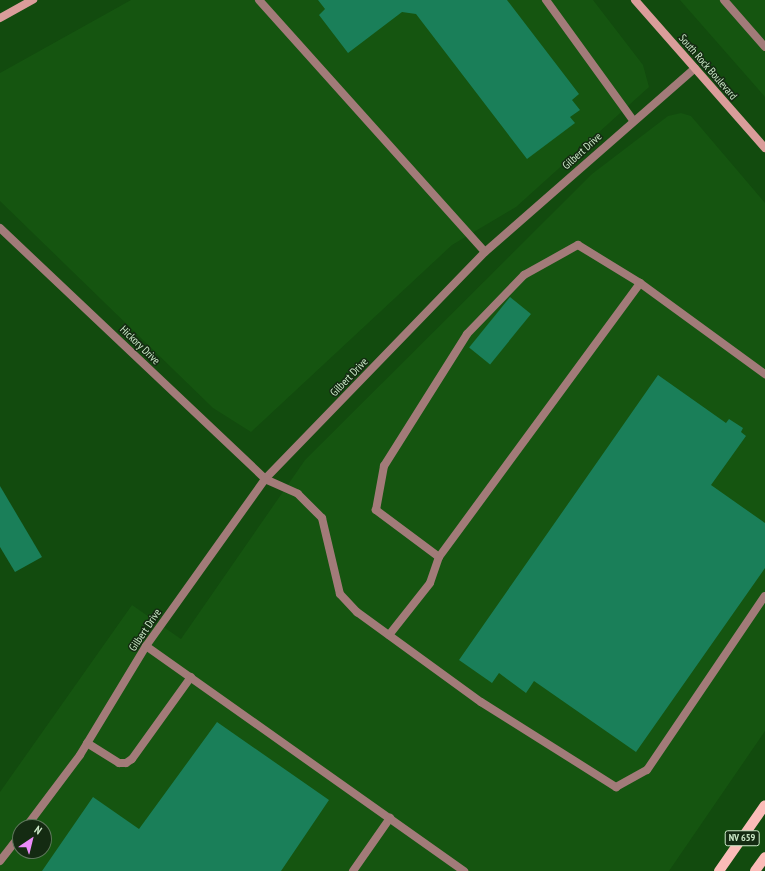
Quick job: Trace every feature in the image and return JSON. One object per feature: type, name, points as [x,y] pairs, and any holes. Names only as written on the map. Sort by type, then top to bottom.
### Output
[{"type":"main road","points":[[0,18],[33,0]]},
{"type":"main road","name":"South Rock Boulevard","points":[[635,0],[765,148]]},
{"type":"main road","name":"NV 659","points":[[719,871],[765,805]]},
{"type":"main road","name":"NV 659","points":[[755,871],[765,857]]},
{"type":"street","points":[[259,0],[485,252]]},
{"type":"street","points":[[546,0],[633,120]]},
{"type":"street","points":[[724,0],[765,47]]},
{"type":"street","name":"Gilbert Drive","points":[[32,819],[80,755],[146,646],[265,479],[485,252],[633,120],[695,68]]},
{"type":"street","name":"Hickory Drive","points":[[0,228],[265,479],[298,494],[322,518],[340,594],[357,612],[481,702],[616,787],[647,770],[765,596]]},
{"type":"street","points":[[439,557],[376,510],[384,466],[468,334],[524,275],[578,245],[640,283],[765,374]]},
{"type":"street","points":[[388,635],[430,584],[439,557],[640,283]]},
{"type":"street","points":[[146,646],[464,871]]},
{"type":"street","points":[[87,743],[118,763],[126,763],[132,760],[191,677]]},
{"type":"street","points":[[353,871],[390,818]]},
{"type":"street","points":[[0,861],[12,845]]},
{"type":"shaded area","points":[[131,0],[593,0],[643,65],[649,87],[516,207],[452,245],[251,432],[213,408],[0,201],[0,73]]},
{"type":"shaded area","points":[[680,0],[765,0],[765,97]]},
{"type":"shaded area","points":[[681,113],[691,116],[765,203],[765,731],[669,871],[0,871],[0,792],[132,605],[181,639],[305,460],[592,174],[668,116]]},
{"type":"building","points":[[318,0],[507,0],[579,94],[572,100],[580,110],[570,117],[575,123],[527,159],[416,14],[402,12],[348,53],[319,15],[325,9]]},
{"type":"building","points":[[510,297],[531,314],[490,365],[469,348]]},
{"type":"building","points":[[658,375],[726,423],[729,419],[743,428],[741,432],[746,436],[711,485],[765,523],[765,568],[636,752],[534,681],[526,693],[499,673],[492,683],[459,660]]},
{"type":"building","points":[[0,486],[42,557],[15,572],[0,547]]},
{"type":"building","points":[[217,722],[329,800],[281,871],[42,871],[50,859],[52,859],[52,856],[93,797],[139,829]]}]
